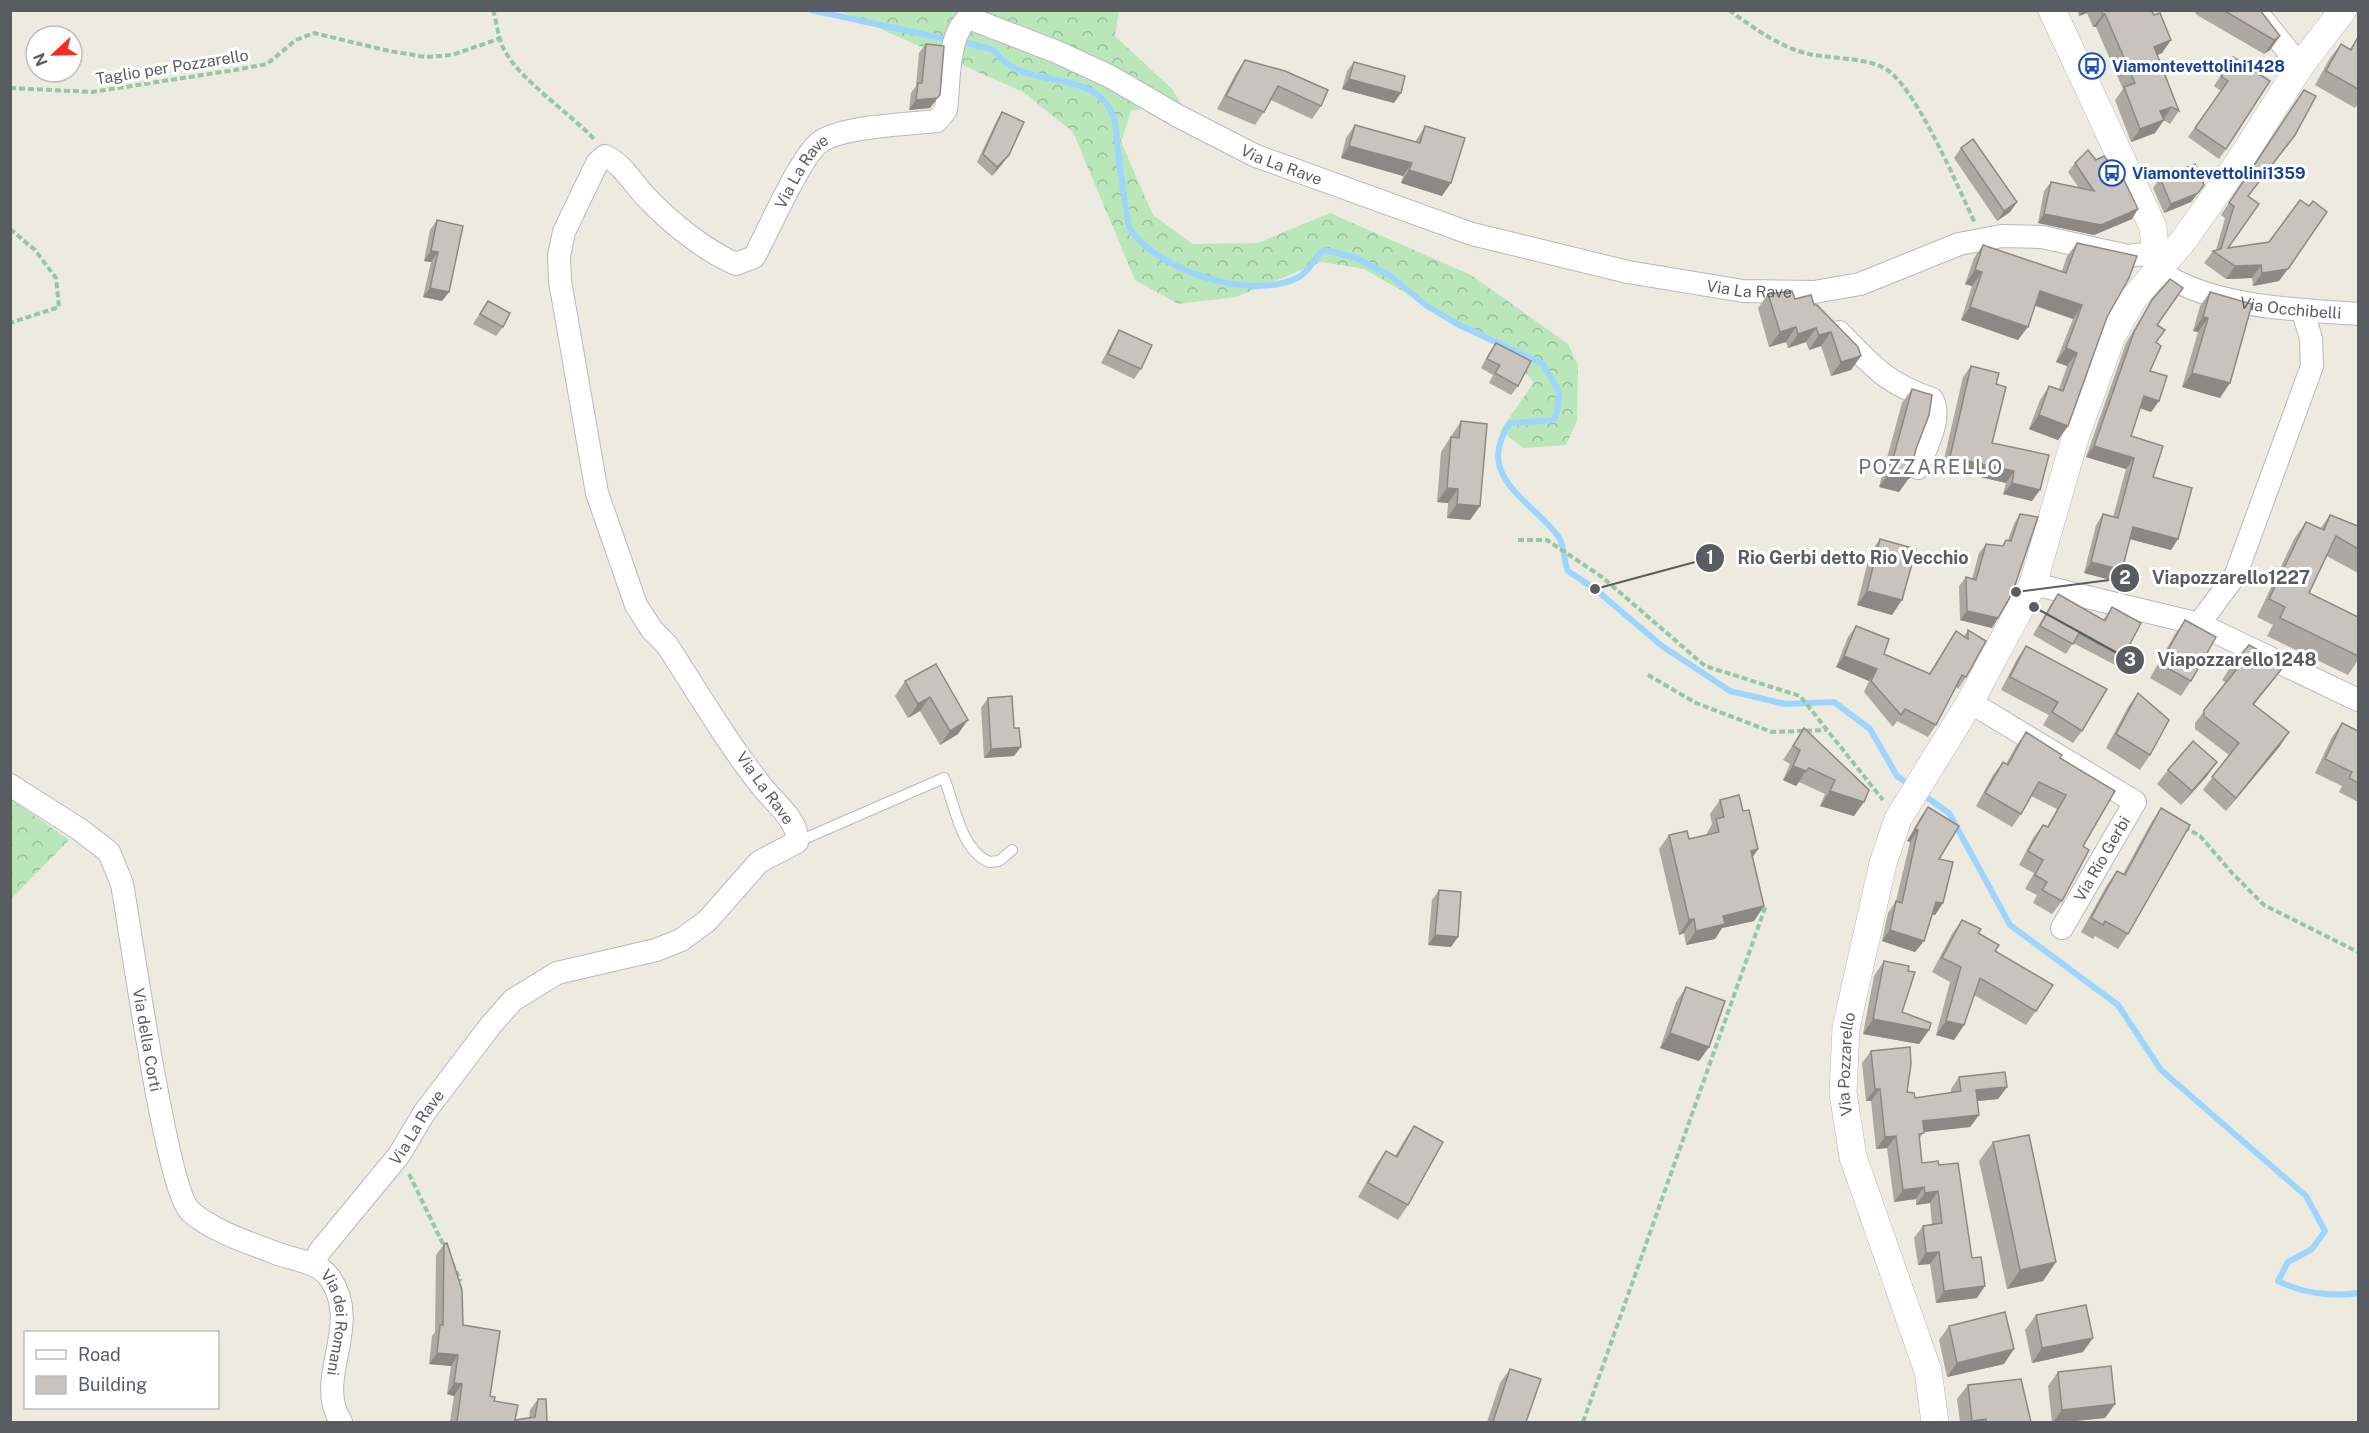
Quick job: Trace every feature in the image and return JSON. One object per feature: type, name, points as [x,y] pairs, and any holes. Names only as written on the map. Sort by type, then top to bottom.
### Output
[{"type":"street","points":[[2052,10],[2153,227],[2155,261]]},
{"type":"street","points":[[2255,10],[2300,66]]},
{"type":"street","name":"Via Pozzarello","points":[[1935,1422],[1928,1371],[1853,1156],[1843,1093],[1846,1028],[1884,863],[1902,814],[1970,702],[2033,584],[2076,435],[2112,336],[2155,261],[2183,241],[2227,180],[2300,66],[2343,10]]},
{"type":"street","name":"Via La Rave","points":[[313,1264],[320,1251],[399,1155],[424,1113],[490,1025],[513,1000],[557,973],[656,950],[681,940],[707,921],[759,862],[797,842],[796,829],[761,786],[667,645],[652,630],[636,605],[597,493],[583,401],[564,309],[559,256],[564,232],[593,170],[604,156],[616,163],[648,199],[700,242],[736,264],[746,262],[754,257],[801,166],[821,141],[887,125],[937,121],[943,117],[946,110],[950,61],[962,26],[975,19],[1067,57],[1256,156],[1472,234],[1628,272],[1743,291],[1818,307],[1860,284],[1959,244],[1983,238],[2042,237],[2155,261]]},
{"type":"street","name":"Via Occhibelli","points":[[2155,261],[2172,281],[2202,294],[2303,311],[2358,314]]},
{"type":"street","points":[[1818,307],[1883,376],[1905,390],[1932,399],[1936,406],[1935,417],[1918,468]]},
{"type":"street","points":[[2199,624],[2236,574],[2312,366],[2311,339],[2303,311]]},
{"type":"street","points":[[2033,584],[2199,624],[2358,700]]},
{"type":"street","name":"Via Rio Gerbi","points":[[1970,702],[2135,802],[2062,928]]},
{"type":"street","name":"Via della Corti","points":[[10,784],[79,829],[109,852],[118,873],[122,884],[169,1151],[186,1206],[205,1222],[272,1252],[313,1264]]},
{"type":"street","name":"Via dei Romani","points":[[313,1264],[330,1278],[342,1308],[342,1331],[331,1392],[332,1404],[341,1422]]},
{"type":"lane","points":[[797,842],[944,778],[957,816],[974,850],[989,862],[999,861],[1012,850]]},
{"type":"path","points":[[493,10],[504,51],[525,76],[568,112],[595,139],[604,156]]},
{"type":"path","points":[[1729,10],[1765,36],[1808,54],[1857,60],[1884,67],[1907,89],[1983,238]]},
{"type":"path","name":"Taglio per Pozzarello","points":[[10,87],[92,92],[235,70],[267,64],[296,40],[314,33],[388,51],[426,57],[452,55],[501,38]]},
{"type":"path","points":[[10,229],[35,250],[56,278],[59,307],[10,323]]},
{"type":"path","points":[[1518,540],[1547,540],[1602,577],[1705,666],[1800,696],[1902,814]]},
{"type":"path","points":[[1648,675],[1696,703],[1773,732],[1828,730]]},
{"type":"path","points":[[2181,826],[2200,836],[2264,905],[2358,952]]},
{"type":"path","points":[[1583,1422],[1766,905]]},
{"type":"path","points":[[399,1155],[446,1249]]},
{"type":"path","points":[[451,1260],[461,1281]]},
{"type":"green space","points":[[840,11],[1119,11],[1115,36],[1173,90],[1181,104],[1131,111],[1121,142],[1153,215],[1193,244],[1258,243],[1330,213],[1471,275],[1568,344],[1578,365],[1577,421],[1566,445],[1523,448],[1501,430],[1534,382],[1503,349],[1364,269],[1321,262],[1236,297],[1178,304],[1135,280],[1073,132],[1023,92]]},
{"type":"green space","points":[[11,799],[69,840],[11,899]]},
{"type":"building","points":[[2101,10],[2151,10],[2154,15],[2160,13],[2171,40],[2154,47],[2179,111],[2172,107],[2160,111],[2164,120],[2140,129],[2124,87],[2135,83],[2105,14]]},
{"type":"building","points":[[2223,10],[2260,10],[2280,36],[2274,40]]},
{"type":"building","points":[[2358,37],[2358,89],[2326,71],[2341,44],[2351,50]]},
{"type":"building","points":[[926,44],[944,46],[940,95],[937,98],[916,100],[918,83],[922,83]]},
{"type":"building","points":[[2233,57],[2270,81],[2226,149],[2195,128],[2228,81],[2221,76]]},
{"type":"building","points":[[1245,60],[1285,71],[1328,90],[1321,106],[1278,86],[1264,112],[1226,96]]},
{"type":"building","points":[[1354,62],[1405,76],[1401,93],[1349,79]]},
{"type":"building","points":[[2304,90],[2316,96],[2295,135],[2248,196],[2259,204],[2228,248],[2269,242],[2300,200],[2309,206],[2313,201],[2327,212],[2288,269],[2262,273],[2261,265],[2235,266],[2213,251],[2221,249],[2234,206],[2229,203]]},
{"type":"building","points":[[1002,112],[1024,122],[1009,155],[997,167],[983,154]]},
{"type":"building","points":[[1355,125],[1420,143],[1425,126],[1465,138],[1451,183],[1409,170],[1412,163],[1349,146]]},
{"type":"building","points":[[1973,139],[2017,202],[2004,211],[1961,148]]},
{"type":"building","points":[[2088,150],[2096,160],[2104,156],[2124,180],[2138,209],[2101,225],[2044,214],[2051,182],[2094,191],[2075,163]]},
{"type":"building","points":[[2195,164],[2204,185],[2198,193],[2171,204],[2160,178]]},
{"type":"building","points":[[437,220],[463,226],[449,292],[430,288],[438,252],[431,251]]},
{"type":"building","points":[[2077,243],[2137,256],[2129,278],[2107,317],[2068,426],[2039,415],[2049,386],[2063,391],[2077,353],[2066,348],[2082,305],[2040,291],[2028,327],[1970,307],[1982,272],[1975,270],[1983,245],[2066,273]]},
{"type":"building","points":[[2170,279],[2183,288],[2157,325],[2165,330],[2156,342],[2161,346],[2150,371],[2167,376],[2159,401],[2144,396],[2131,436],[2163,446],[2153,477],[2192,488],[2178,539],[2133,527],[2122,570],[2091,562],[2103,514],[2118,518],[2134,458],[2094,446],[2134,332],[2152,300]]},
{"type":"building","points":[[1792,291],[1795,299],[1811,295],[1814,305],[1817,305],[1858,347],[1861,356],[1841,362],[1831,332],[1819,335],[1816,328],[1798,334],[1796,327],[1780,332],[1768,294]]},
{"type":"building","points":[[2210,292],[2252,304],[2230,383],[2192,373],[2208,318],[2203,317]]},
{"type":"building","points":[[488,301],[510,313],[503,327],[480,314]]},
{"type":"building","points":[[1119,330],[1152,345],[1141,369],[1108,354]]},
{"type":"building","points":[[1496,343],[1531,361],[1518,386],[1495,373],[1500,365],[1487,359]]},
{"type":"building","points":[[1971,366],[1999,373],[1996,384],[2006,387],[1992,443],[2049,455],[2040,490],[2012,483],[2014,471],[1950,457]]},
{"type":"building","points":[[1912,389],[1932,395],[1929,415],[1916,449],[1909,478],[1889,473]]},
{"type":"building","points":[[1461,421],[1487,424],[1480,506],[1457,504],[1458,489],[1447,488],[1451,437],[1459,438]]},
{"type":"building","points":[[2020,514],[2038,517],[2012,594],[1998,618],[1967,611],[1966,577],[1976,580],[1986,544],[2003,546],[2006,540],[2011,541]]},
{"type":"building","points":[[2330,515],[2358,526],[2358,549],[2336,536],[2309,593],[2358,617],[2358,656],[2280,618],[2285,607],[2269,599],[2306,522],[2324,530]]},
{"type":"building","points":[[1880,539],[1916,549],[1902,600],[1867,591]]},
{"type":"building","points":[[2058,594],[2105,621],[2112,607],[2141,623],[2123,657],[2079,633],[2073,644],[2040,626]]},
{"type":"building","points":[[2185,620],[2216,637],[2191,681],[2160,664]]},
{"type":"building","points":[[1856,626],[1889,639],[1884,654],[1930,674],[1956,631],[1968,639],[1968,630],[1986,641],[1966,677],[1962,675],[1936,725],[1905,709],[1901,715],[1871,681],[1877,669],[1844,656]]},
{"type":"building","points":[[2249,645],[2285,665],[2253,704],[2289,732],[2236,798],[2212,777],[2239,743],[2204,716],[2204,710],[2236,670],[2231,666]]},
{"type":"building","points":[[2026,646],[2107,689],[2082,731],[2052,712],[2058,702],[2010,677]]},
{"type":"building","points":[[936,664],[968,720],[950,731],[930,697],[918,704],[905,681]]},
{"type":"building","points":[[2138,693],[2169,720],[2150,755],[2116,734]]},
{"type":"building","points":[[1012,696],[1014,728],[1019,728],[1021,747],[991,749],[988,698]]},
{"type":"building","points":[[2342,723],[2358,731],[2358,783],[2349,778],[2352,772],[2325,759]]},
{"type":"building","points":[[1804,728],[1869,790],[1864,802],[1830,791],[1835,780],[1809,768],[1806,771],[1793,766],[1800,750],[1793,746]]},
{"type":"building","points":[[2026,732],[2062,755],[2060,758],[2115,791],[2083,846],[2089,850],[2062,901],[2042,890],[2047,882],[2035,875],[2043,860],[2028,851],[2043,825],[2048,827],[2066,795],[2039,782],[2021,814],[1985,793],[2003,762],[2008,765]]},
{"type":"building","points":[[2193,741],[2217,762],[2192,791],[2168,770]]},
{"type":"building","points":[[1739,795],[1743,811],[1749,810],[1758,849],[1751,851],[1764,906],[1723,916],[1725,924],[1696,931],[1694,919],[1689,920],[1669,835],[1687,831],[1689,839],[1719,832],[1716,819],[1724,817],[1720,800]]},
{"type":"building","points":[[1928,807],[1959,826],[1939,859],[1953,862],[1943,903],[1936,902],[1924,941],[1890,930],[1896,901],[1902,903],[1918,830],[1915,829]]},
{"type":"building","points":[[2161,808],[2190,825],[2128,934],[2105,921],[2103,925],[2091,918],[2117,871],[2125,875]]},
{"type":"building","points":[[1439,890],[1461,892],[1458,937],[1435,935]]},
{"type":"building","points":[[1962,920],[1981,929],[1978,933],[1999,945],[1995,951],[2053,985],[2036,1011],[1980,978],[1964,1025],[1946,1021],[1961,967],[1942,958]]},
{"type":"building","points":[[1884,961],[1909,966],[1908,971],[1915,972],[1902,1012],[1931,1023],[1929,1030],[1873,1019]]},
{"type":"building","points":[[1686,987],[1725,1001],[1709,1047],[1670,1033]]},
{"type":"building","points":[[1910,1047],[1911,1064],[1907,1092],[1914,1093],[1915,1098],[1961,1091],[1959,1077],[2005,1072],[2007,1087],[1976,1090],[1979,1115],[1923,1121],[1924,1133],[1919,1134],[1922,1163],[1938,1161],[1939,1165],[1958,1163],[1972,1258],[1981,1257],[1985,1286],[1944,1291],[1939,1252],[1926,1253],[1923,1226],[1942,1223],[1938,1191],[1925,1193],[1924,1187],[1903,1190],[1896,1136],[1885,1137],[1880,1089],[1875,1089],[1871,1051]]},
{"type":"building","points":[[1414,1126],[1443,1142],[1408,1205],[1368,1183],[1386,1151],[1397,1157]]},
{"type":"building","points":[[2029,1135],[2056,1262],[2020,1270],[1993,1142]]},
{"type":"building","points":[[447,1243],[462,1290],[463,1325],[500,1331],[490,1396],[495,1397],[494,1401],[518,1405],[515,1420],[535,1417],[538,1399],[546,1399],[547,1422],[457,1422],[462,1384],[454,1383],[458,1355],[437,1353],[440,1325],[443,1325],[444,1244]]},
{"type":"building","points":[[2086,1305],[2093,1338],[2042,1348],[2036,1315]]},
{"type":"building","points":[[2005,1312],[2014,1349],[1957,1363],[1949,1326]]},
{"type":"building","points":[[2111,1366],[2115,1404],[2062,1410],[2058,1372]]},
{"type":"building","points":[[1510,1369],[1541,1379],[1526,1422],[1493,1422]]},
{"type":"building","points":[[2021,1379],[2031,1422],[1986,1422],[1986,1419],[1972,1421],[1968,1385]]},
{"type":"waterway","points":[[811,10],[950,40]]},
{"type":"waterway","points":[[960,41],[994,50],[1006,63],[1021,71],[1075,84],[1091,91],[1104,101],[1115,122],[1129,227],[1142,243],[1160,257],[1206,278],[1232,284],[1257,286],[1280,284],[1299,277],[1324,250],[1354,257],[1389,275],[1427,306],[1459,325],[1543,364],[1559,392],[1554,420],[1510,423],[1500,442],[1498,458],[1502,473],[1510,486],[1558,536],[1568,571],[1595,589],[1662,646],[1730,691],[1785,704],[1834,702],[1870,729],[1897,776],[1911,786]]},
{"type":"waterway","points":[[1922,794],[1949,813],[2010,925],[2118,1005],[2161,1070],[2306,1196],[2325,1231],[2312,1249],[2288,1262],[2278,1281],[2317,1293],[2358,1293]]},
{"type":"place","name":"Viamontevettolini1428","points":[[2092,66]]},
{"type":"place","name":"Viamontevettolini1359","points":[[2112,173]]},
{"type":"place","name":"Rio Gerbi detto Rio Vecchio","points":[[1595,589]]},
{"type":"place","name":"Viapozzarello1227","points":[[2016,592]]},
{"type":"place","name":"Viapozzarello1248","points":[[2034,607]]},
{"type":"district","name":"POZZARELLO","points":[[1931,467]]}]
